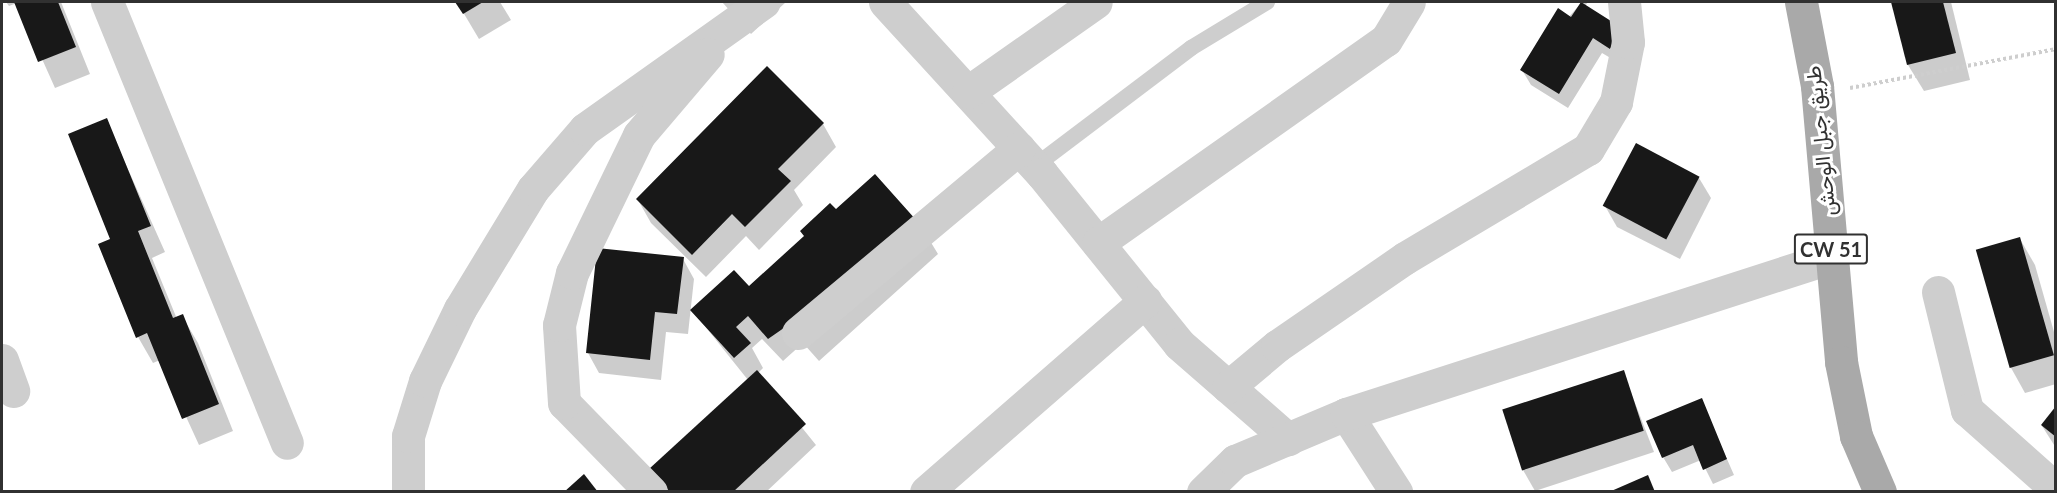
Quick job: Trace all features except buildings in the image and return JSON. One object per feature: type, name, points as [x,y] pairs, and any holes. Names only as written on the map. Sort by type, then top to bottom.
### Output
[{"type":"main road","name":"طريق جبل الوحش","points":[[1801,2],[1817,86],[1841,362],[1856,436],[1880,492]]},
{"type":"street","points":[[107,2],[287,443]]},
{"type":"street","points":[[408,492],[408,436],[425,381],[460,309],[533,189],[585,129],[764,2]]},
{"type":"street","points":[[885,2],[1027,157],[1179,344],[1288,439]]},
{"type":"street","points":[[968,92],[1095,2]]},
{"type":"street","points":[[1228,387],[1277,346],[1405,258],[1588,149],[1617,102],[1628,42],[1624,2]]},
{"type":"street","points":[[1098,243],[1386,40],[1406,3]]},
{"type":"street","points":[[651,492],[564,403],[559,325],[572,273],[639,135],[736,20]]},
{"type":"street","points":[[798,333],[1027,157]]},
{"type":"street","points":[[1203,492],[1235,461],[1346,414],[1832,257]]},
{"type":"street","points":[[1938,292],[1967,410],[2055,489]]},
{"type":"street","points":[[926,492],[1144,301]]},
{"type":"street","points":[[2,360],[13,391]]},
{"type":"street","points":[[1346,414],[1396,492]]},
{"type":"lane","points":[[1027,157],[1191,48],[1267,2]]},
{"type":"path","points":[[1847,88],[2055,49]]}]
